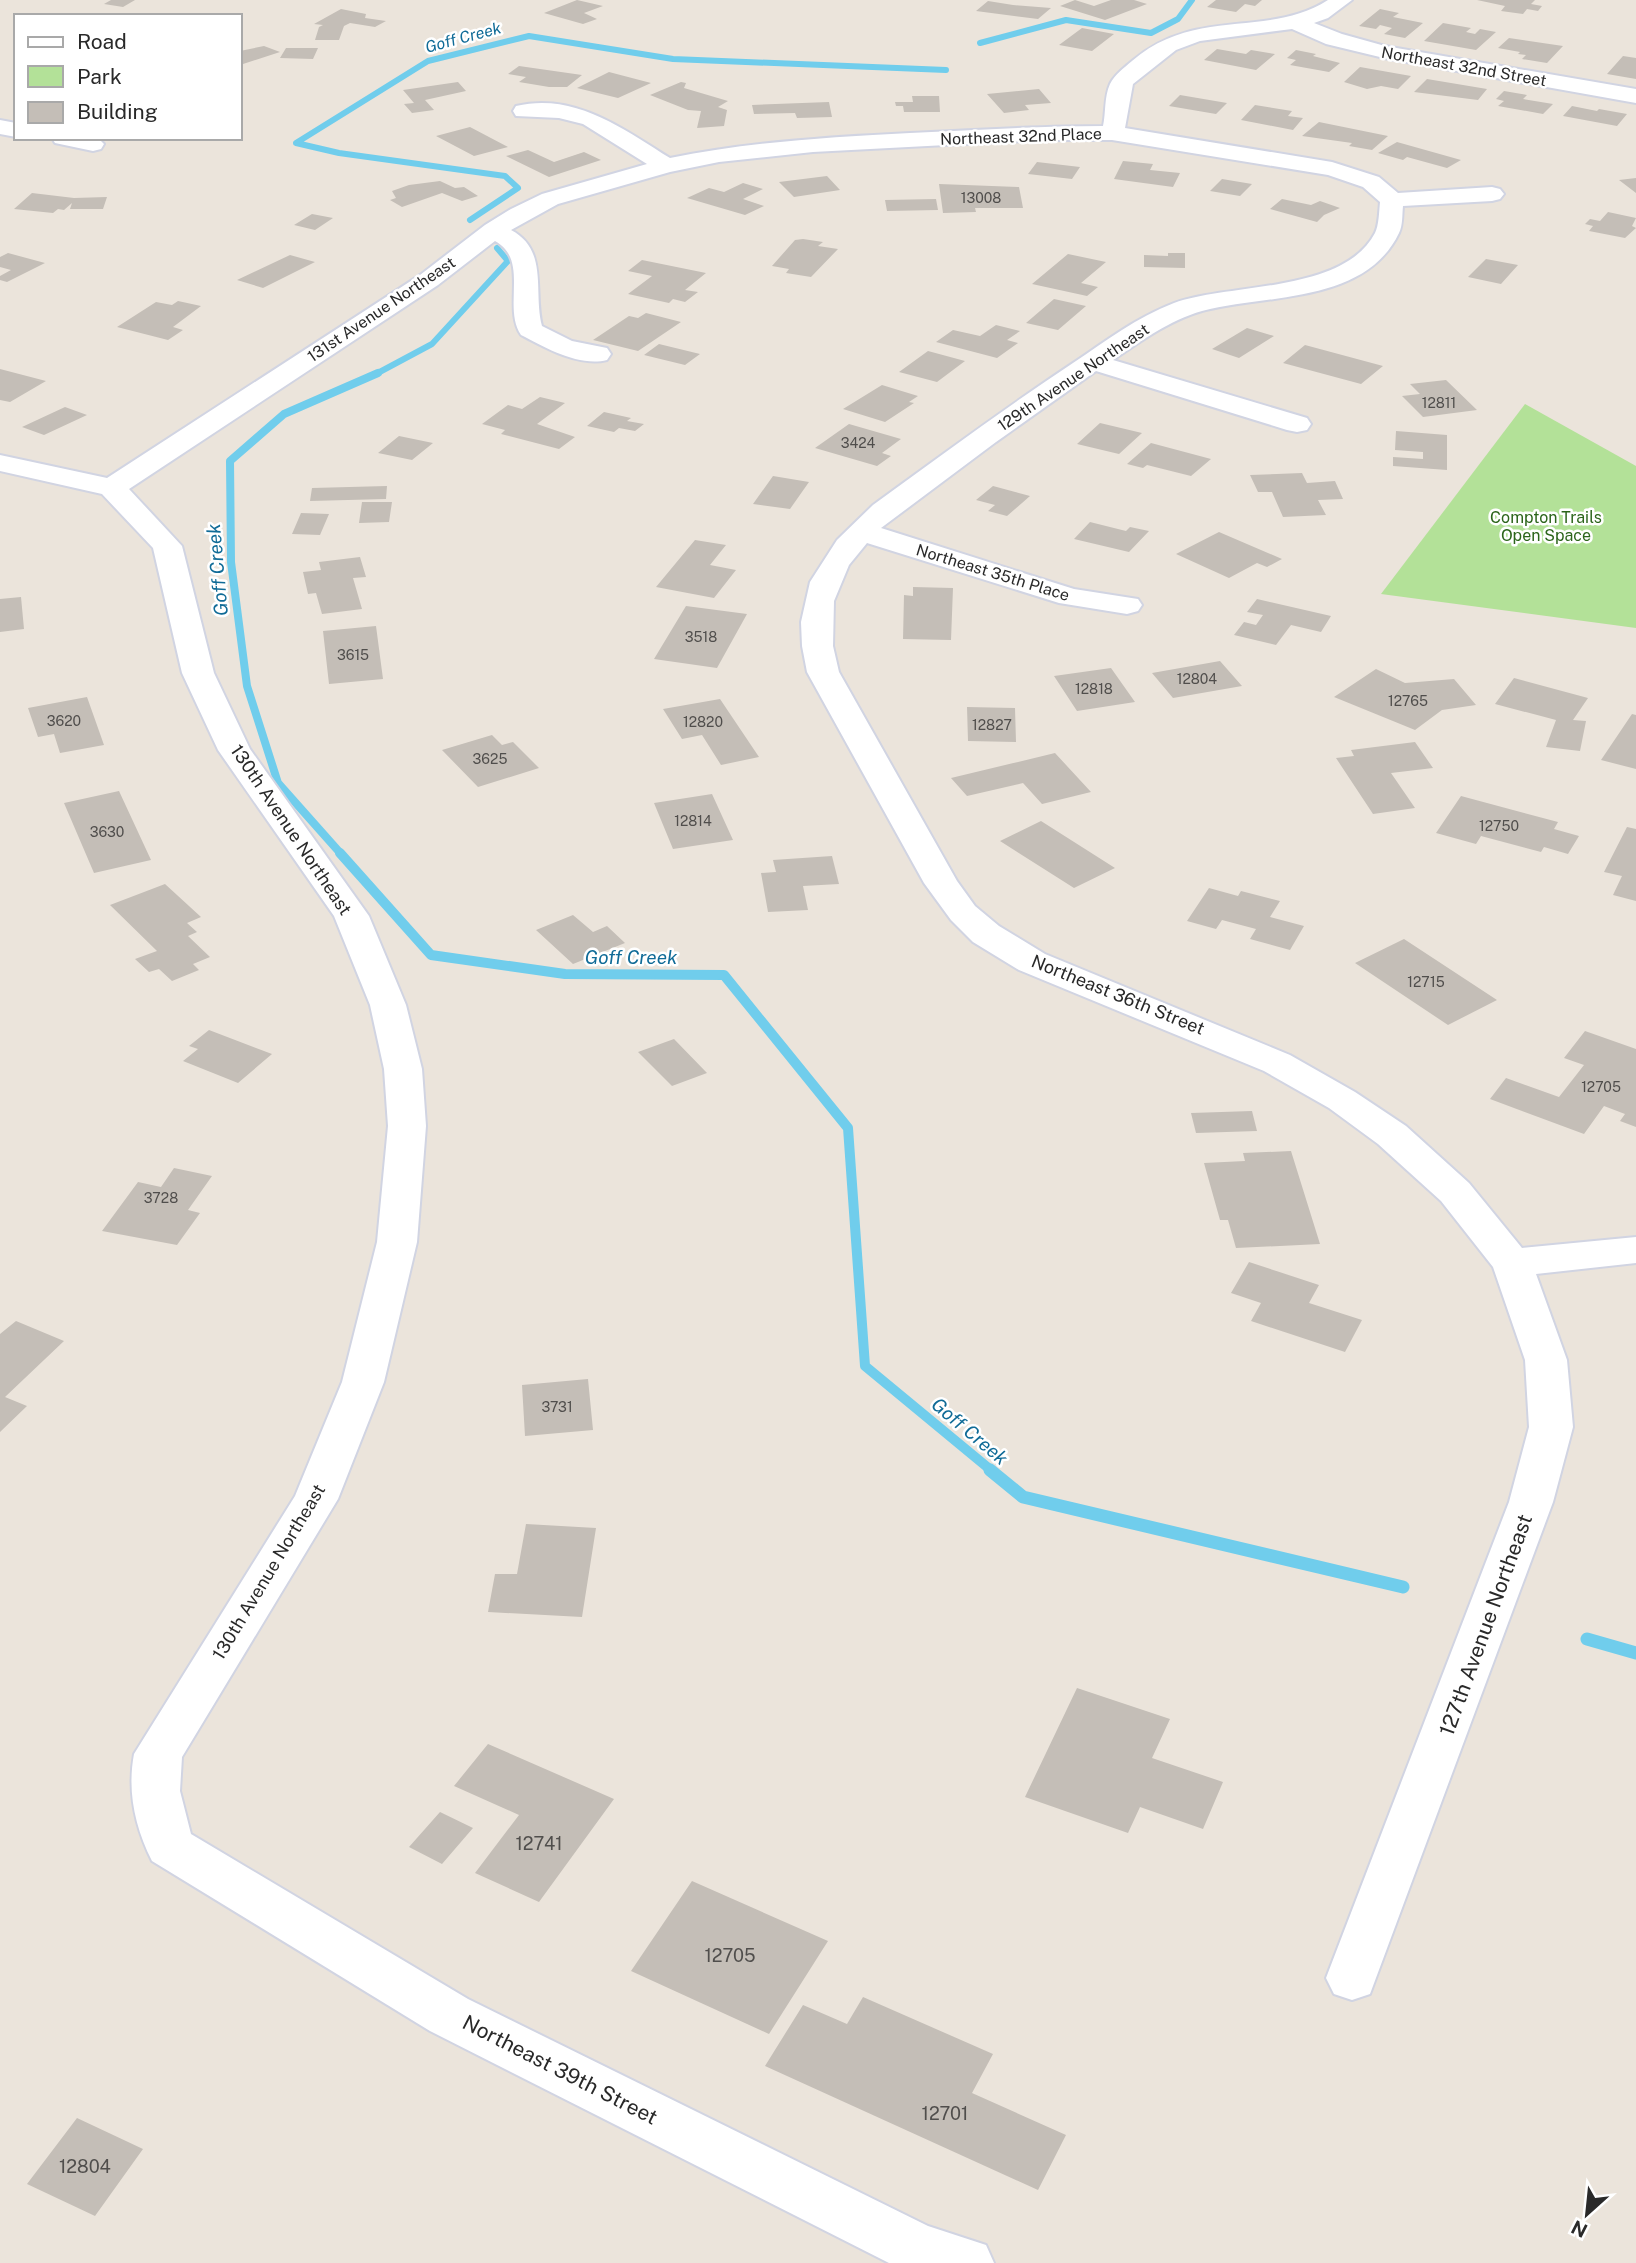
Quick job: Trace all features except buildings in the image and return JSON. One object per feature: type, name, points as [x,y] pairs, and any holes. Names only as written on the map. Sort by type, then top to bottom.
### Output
[{"type":"street","points":[[1112,133],[1121,86],[1148,59],[1169,45],[1212,30],[1295,22],[1332,9],[1342,0]]},
{"type":"street","name":"Northeast 32nd Street","points":[[1295,22],[1334,38],[1384,52],[1636,96]]},
{"type":"street","points":[[524,111],[559,111],[591,119],[666,166]]},
{"type":"street","name":"Northeast 32nd Place","points":[[666,166],[719,155],[813,145],[1044,133],[1112,133],[1332,169],[1371,182],[1392,200]]},
{"type":"street","points":[[73,140],[93,144]]},
{"type":"street","name":"131st Avenue Northeast","points":[[112,488],[429,279],[494,230],[550,198],[666,166]]},
{"type":"street","points":[[1392,200],[1492,194]]},
{"type":"street","name":"129th Avenue Northeast","points":[[860,531],[883,511],[1152,322],[1197,304],[1307,285],[1342,275],[1360,266],[1385,237],[1394,216],[1392,200]]},
{"type":"street","points":[[494,230],[510,237],[522,253],[527,275],[527,322],[530,330],[564,347],[598,354]]},
{"type":"street","points":[[1093,362],[1297,424]]},
{"type":"street","points":[[0,463],[112,488]]},
{"type":"street","name":"130th Avenue Northeast","points":[[112,488],[167,546],[198,673],[234,750],[351,916],[388,1005],[403,1069],[407,1126],[397,1241],[363,1382],[316,1499],[158,1754],[152,1779],[157,1810],[170,1847]]},
{"type":"street","name":"Northeast 35th Place","points":[[860,531],[1070,597],[1127,605]]},
{"type":"street","name":"Northeast 36th Street","points":[[860,531],[822,583],[816,613],[816,645],[823,672],[942,883],[963,913],[986,934],[1032,962],[1278,1063],[1342,1100],[1392,1135],[1455,1192],[1512,1263]]},
{"type":"street","points":[[1512,1263],[1636,1250]]},
{"type":"street","name":"127th Avenue Northeast","points":[[1352,1978],[1527,1515],[1551,1427],[1546,1360],[1512,1263]]},
{"type":"street","name":"Northeast 39th Street","points":[[170,1847],[449,2015],[917,2249],[966,2263]]},
{"type":"green space","name":"Compton Trails Open Space","points":[[1525,404],[1636,466],[1636,628],[1381,594]]},
{"type":"waterway","name":"Goff Creek","points":[[980,43],[1066,20],[1151,33],[1178,19],[1192,0]]},
{"type":"waterway","name":"Goff Creek","points":[[470,220],[518,188],[505,176],[339,153],[296,143],[428,61],[529,36],[673,59],[946,70]]},
{"type":"waterway","name":"Goff Creek","points":[[377,374],[432,344],[508,261],[497,248]]},
{"type":"waterway","name":"Goff Creek","points":[[342,855],[278,783],[247,686],[231,562],[230,461],[284,414],[377,374]]},
{"type":"waterway","name":"Goff Creek","points":[[340,853],[431,955],[565,974],[724,975],[848,1128],[865,1366],[992,1471]]},
{"type":"waterway","name":"Goff Creek","points":[[990,1470],[1023,1497],[1403,1587]]},
{"type":"waterway","name":"Goff Creek","points":[[1587,1639],[1636,1653]]}]
